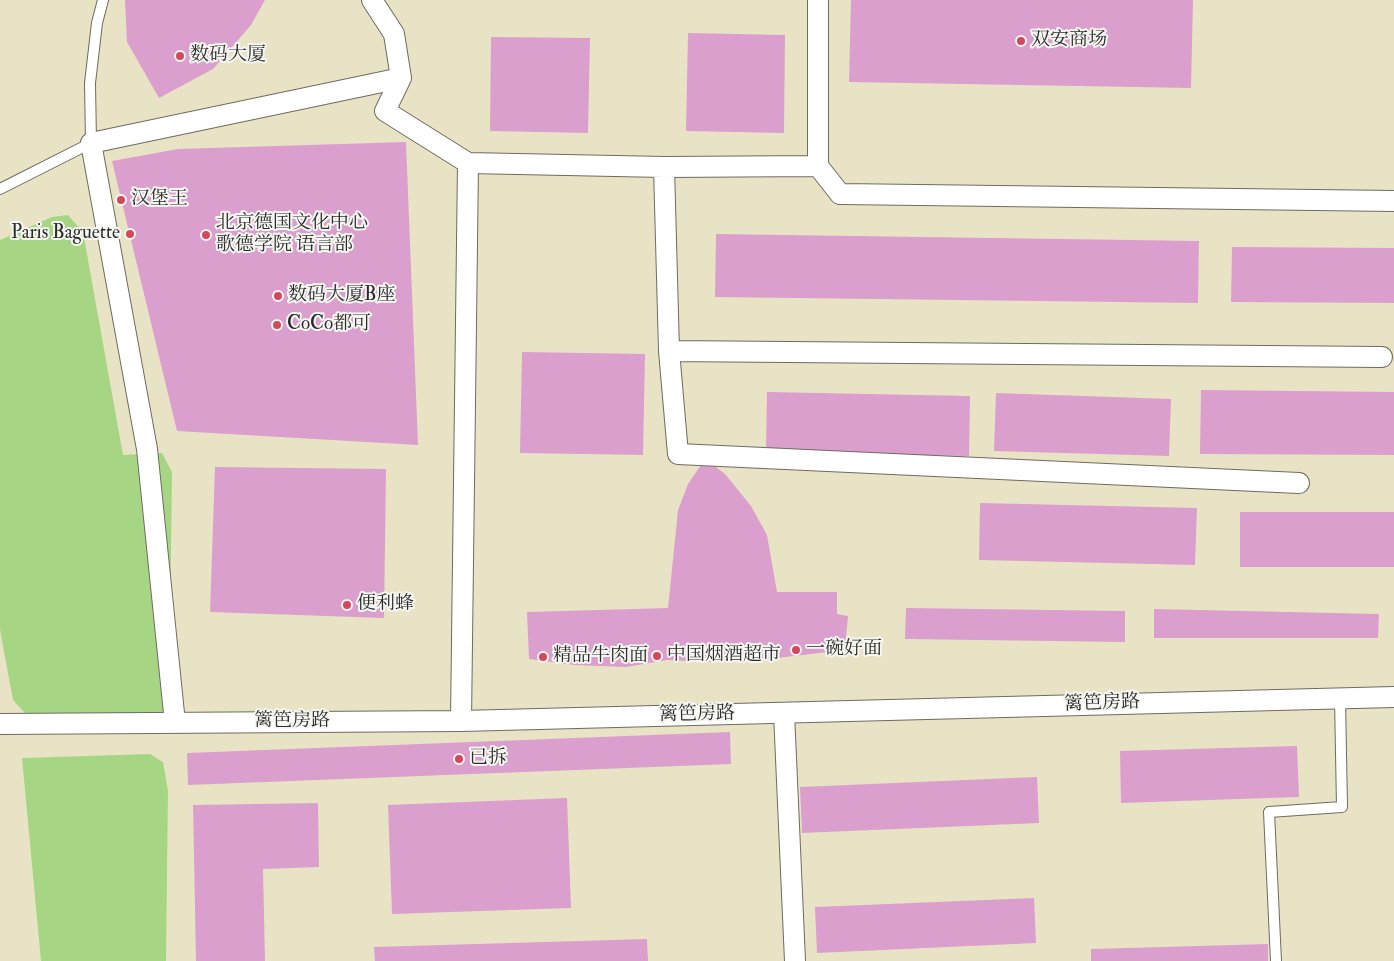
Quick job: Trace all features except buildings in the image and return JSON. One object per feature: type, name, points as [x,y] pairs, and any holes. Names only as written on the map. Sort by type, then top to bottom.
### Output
[{"type":"street","points":[[372,0],[394,34],[401,78],[385,111],[468,163],[664,167],[818,166]]},
{"type":"street","points":[[818,0],[818,166],[840,194],[1394,201]]},
{"type":"street","points":[[175,723],[147,449],[91,143],[401,78]]},
{"type":"street","points":[[461,721],[468,163]]},
{"type":"street","points":[[664,167],[669,352],[678,454],[1299,482]]},
{"type":"street","points":[[669,352],[1382,357]]},
{"type":"street","name":"篱笆房路","points":[[0,724],[461,721],[1394,697]]},
{"type":"street","points":[[784,713],[795,961]]},
{"type":"lane","points":[[0,189],[91,143],[90,83],[97,23],[103,0]]},
{"type":"lane","points":[[1276,961],[1269,812],[1342,807],[1340,698]]},
{"type":"green space","points":[[68,215],[83,232],[123,455],[162,453],[172,472],[169,707],[161,715],[25,713],[13,700],[0,630],[0,240],[52,217]]},
{"type":"green space","points":[[150,754],[163,762],[168,791],[166,961],[41,961],[22,758]]},
{"type":"place","name":"双安商场","points":[[1021,41]]},
{"type":"place","name":"数码大厦","points":[[180,56]]},
{"type":"place","name":"汉堡王","points":[[121,200]]},
{"type":"place","name":"Paris Baguette","points":[[130,234]]},
{"type":"place","name":"北京德国文化中心 歌德学院 语言部","points":[[206,235]]},
{"type":"place","name":"数码大厦B座","points":[[278,296]]},
{"type":"place","name":"CoCo都可","points":[[277,325]]},
{"type":"place","name":"便利蜂","points":[[347,605]]},
{"type":"place","name":"一碗好面","points":[[796,650]]},
{"type":"place","name":"中国烟酒超市","points":[[657,656]]},
{"type":"place","name":"精品牛肉面","points":[[543,657]]},
{"type":"place","name":"已拆","points":[[459,759]]}]
